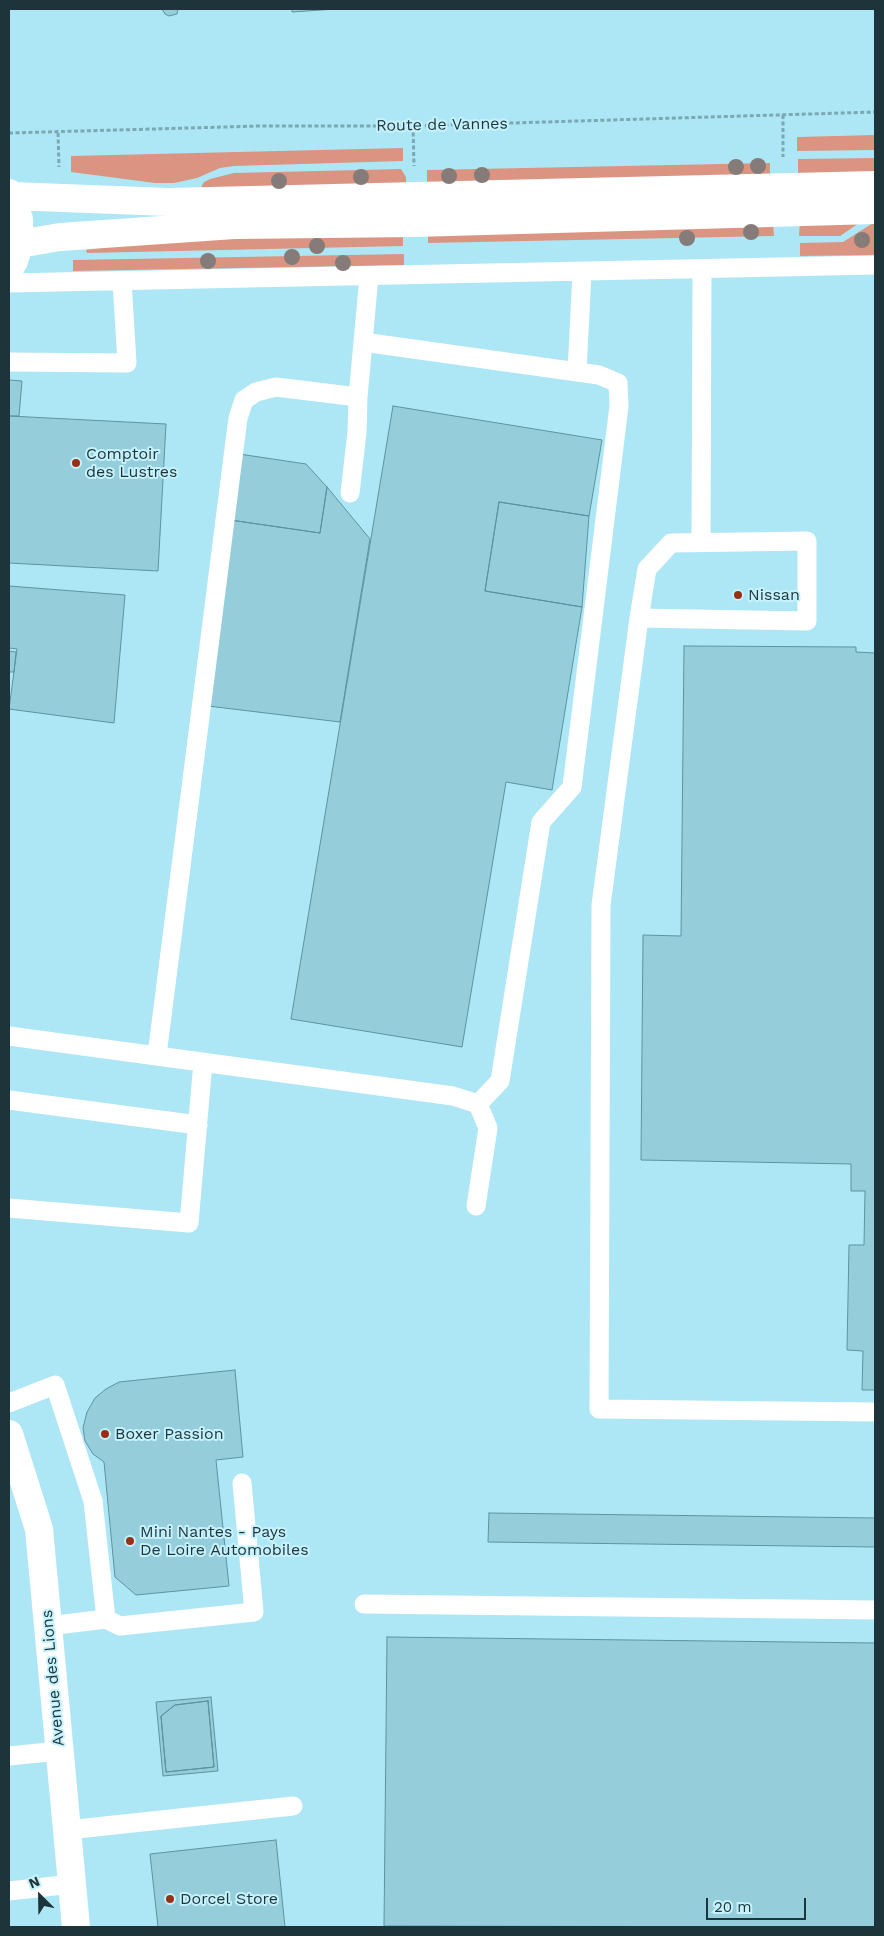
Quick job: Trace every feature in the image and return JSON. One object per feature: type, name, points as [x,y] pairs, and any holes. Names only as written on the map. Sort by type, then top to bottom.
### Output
[{"type":"main road","points":[[9,269],[14,261],[19,244],[19,219],[10,194],[168,202],[875,185]]},
{"type":"main road","points":[[19,244],[60,237],[234,225],[414,223],[875,210]]},
{"type":"main road","name":"Avenue des Lions","points":[[9,1434],[39,1529],[76,1927]]},
{"type":"lane","points":[[9,283],[875,265]]},
{"type":"lane","points":[[701,542],[702,270]]},
{"type":"lane","points":[[577,372],[582,272]]},
{"type":"lane","points":[[350,493],[357,432],[358,397],[369,276]]},
{"type":"lane","points":[[9,362],[127,363],[122,281]]},
{"type":"lane","points":[[363,342],[598,375],[618,383],[619,406],[572,787],[541,822],[500,1081],[478,1104]]},
{"type":"lane","points":[[157,1055],[238,418],[244,400],[256,392],[276,387],[358,397]]},
{"type":"lane","points":[[639,618],[807,621],[807,541],[671,543],[647,569],[639,618],[601,905],[598,1409],[875,1412]]},
{"type":"lane","points":[[9,1036],[453,1096],[478,1104],[488,1128],[476,1206]]},
{"type":"lane","points":[[9,1208],[189,1224],[204,1062]]},
{"type":"lane","points":[[9,1100],[198,1125]]},
{"type":"lane","points":[[9,1403],[55,1385],[93,1501],[106,1619]]},
{"type":"lane","points":[[48,1626],[106,1619],[120,1626],[254,1612],[242,1483]]},
{"type":"lane","points":[[364,1604],[875,1610]]},
{"type":"lane","points":[[9,1756],[59,1750]]},
{"type":"lane","points":[[67,1830],[292,1806]]},
{"type":"lane","points":[[9,1891],[72,1884]]},
{"type":"path","name":"Route de Vannes","points":[[9,133],[260,126],[413,126],[875,112]]},
{"type":"shaded area","points":[[875,135],[875,150],[797,151],[797,137]]},
{"type":"shaded area","points":[[403,148],[403,161],[234,166],[220,168],[197,178],[174,183],[155,183],[71,172],[71,156]]},
{"type":"shaded area","points":[[875,158],[875,175],[798,177],[798,159]]},
{"type":"shaded area","points":[[770,163],[770,177],[427,184],[427,170]]},
{"type":"shaded area","points":[[401,169],[406,177],[406,187],[200,189],[204,182],[210,179],[234,173]]},
{"type":"shaded area","points":[[868,217],[840,236],[799,236],[800,220]]},
{"type":"shaded area","points":[[773,221],[774,236],[428,243],[428,231]]},
{"type":"shaded area","points":[[875,223],[875,255],[800,256],[800,243],[843,242]]},
{"type":"shaded area","points":[[403,232],[403,246],[87,253],[86,250],[155,239]]},
{"type":"shaded area","points":[[404,254],[404,265],[73,271],[73,260]]},
{"type":"building","points":[[162,9],[178,9],[177,14],[169,16]]},
{"type":"building","points":[[292,9],[336,9],[292,12]]},
{"type":"building","points":[[9,380],[22,381],[19,416],[9,416]]},
{"type":"building","points":[[393,406],[602,440],[589,516],[499,502],[485,591],[582,607],[552,790],[506,782],[462,1047],[291,1019]]},
{"type":"building","points":[[9,416],[166,424],[158,571],[9,563]]},
{"type":"building","points":[[239,454],[306,464],[327,487],[320,533],[230,520]]},
{"type":"building","points":[[327,487],[370,539],[340,722],[208,706],[230,520],[320,533]]},
{"type":"building","points":[[499,502],[589,516],[582,607],[485,591]]},
{"type":"building","points":[[9,586],[125,595],[114,723],[9,709],[17,649],[9,648]]},
{"type":"building","points":[[684,646],[856,647],[856,652],[875,653],[875,1390],[862,1390],[863,1351],[847,1350],[849,1245],[864,1245],[865,1191],[851,1191],[851,1164],[641,1160],[643,935],[681,936]]},
{"type":"building","points":[[9,651],[16,652],[14,672],[9,672]]},
{"type":"building","points":[[235,1370],[243,1457],[216,1460],[229,1586],[136,1595],[115,1577],[104,1462],[93,1454],[85,1441],[83,1428],[87,1412],[95,1398],[119,1382]]},
{"type":"building","points":[[489,1513],[875,1518],[875,1547],[488,1542]]},
{"type":"building","points":[[387,1637],[875,1643],[875,1927],[384,1926]]},
{"type":"building","points":[[211,1697],[218,1771],[163,1776],[156,1702]],"holes":[[[208,1701],[214,1767],[166,1772],[161,1716],[175,1705]]]},
{"type":"building","points":[[208,1701],[214,1767],[166,1772],[161,1716],[175,1705]]},
{"type":"building","points":[[276,1840],[285,1927],[158,1927],[150,1854]]},
{"type":"place","name":"Comptoir des Lustres","points":[[76,463]]},
{"type":"place","name":"Nissan","points":[[738,595]]},
{"type":"place","name":"Boxer Passion","points":[[105,1434]]},
{"type":"place","name":"Mini Nantes - Pays De Loire Automobiles","points":[[130,1541]]},
{"type":"place","name":"Dorcel Store","points":[[170,1899]]}]
